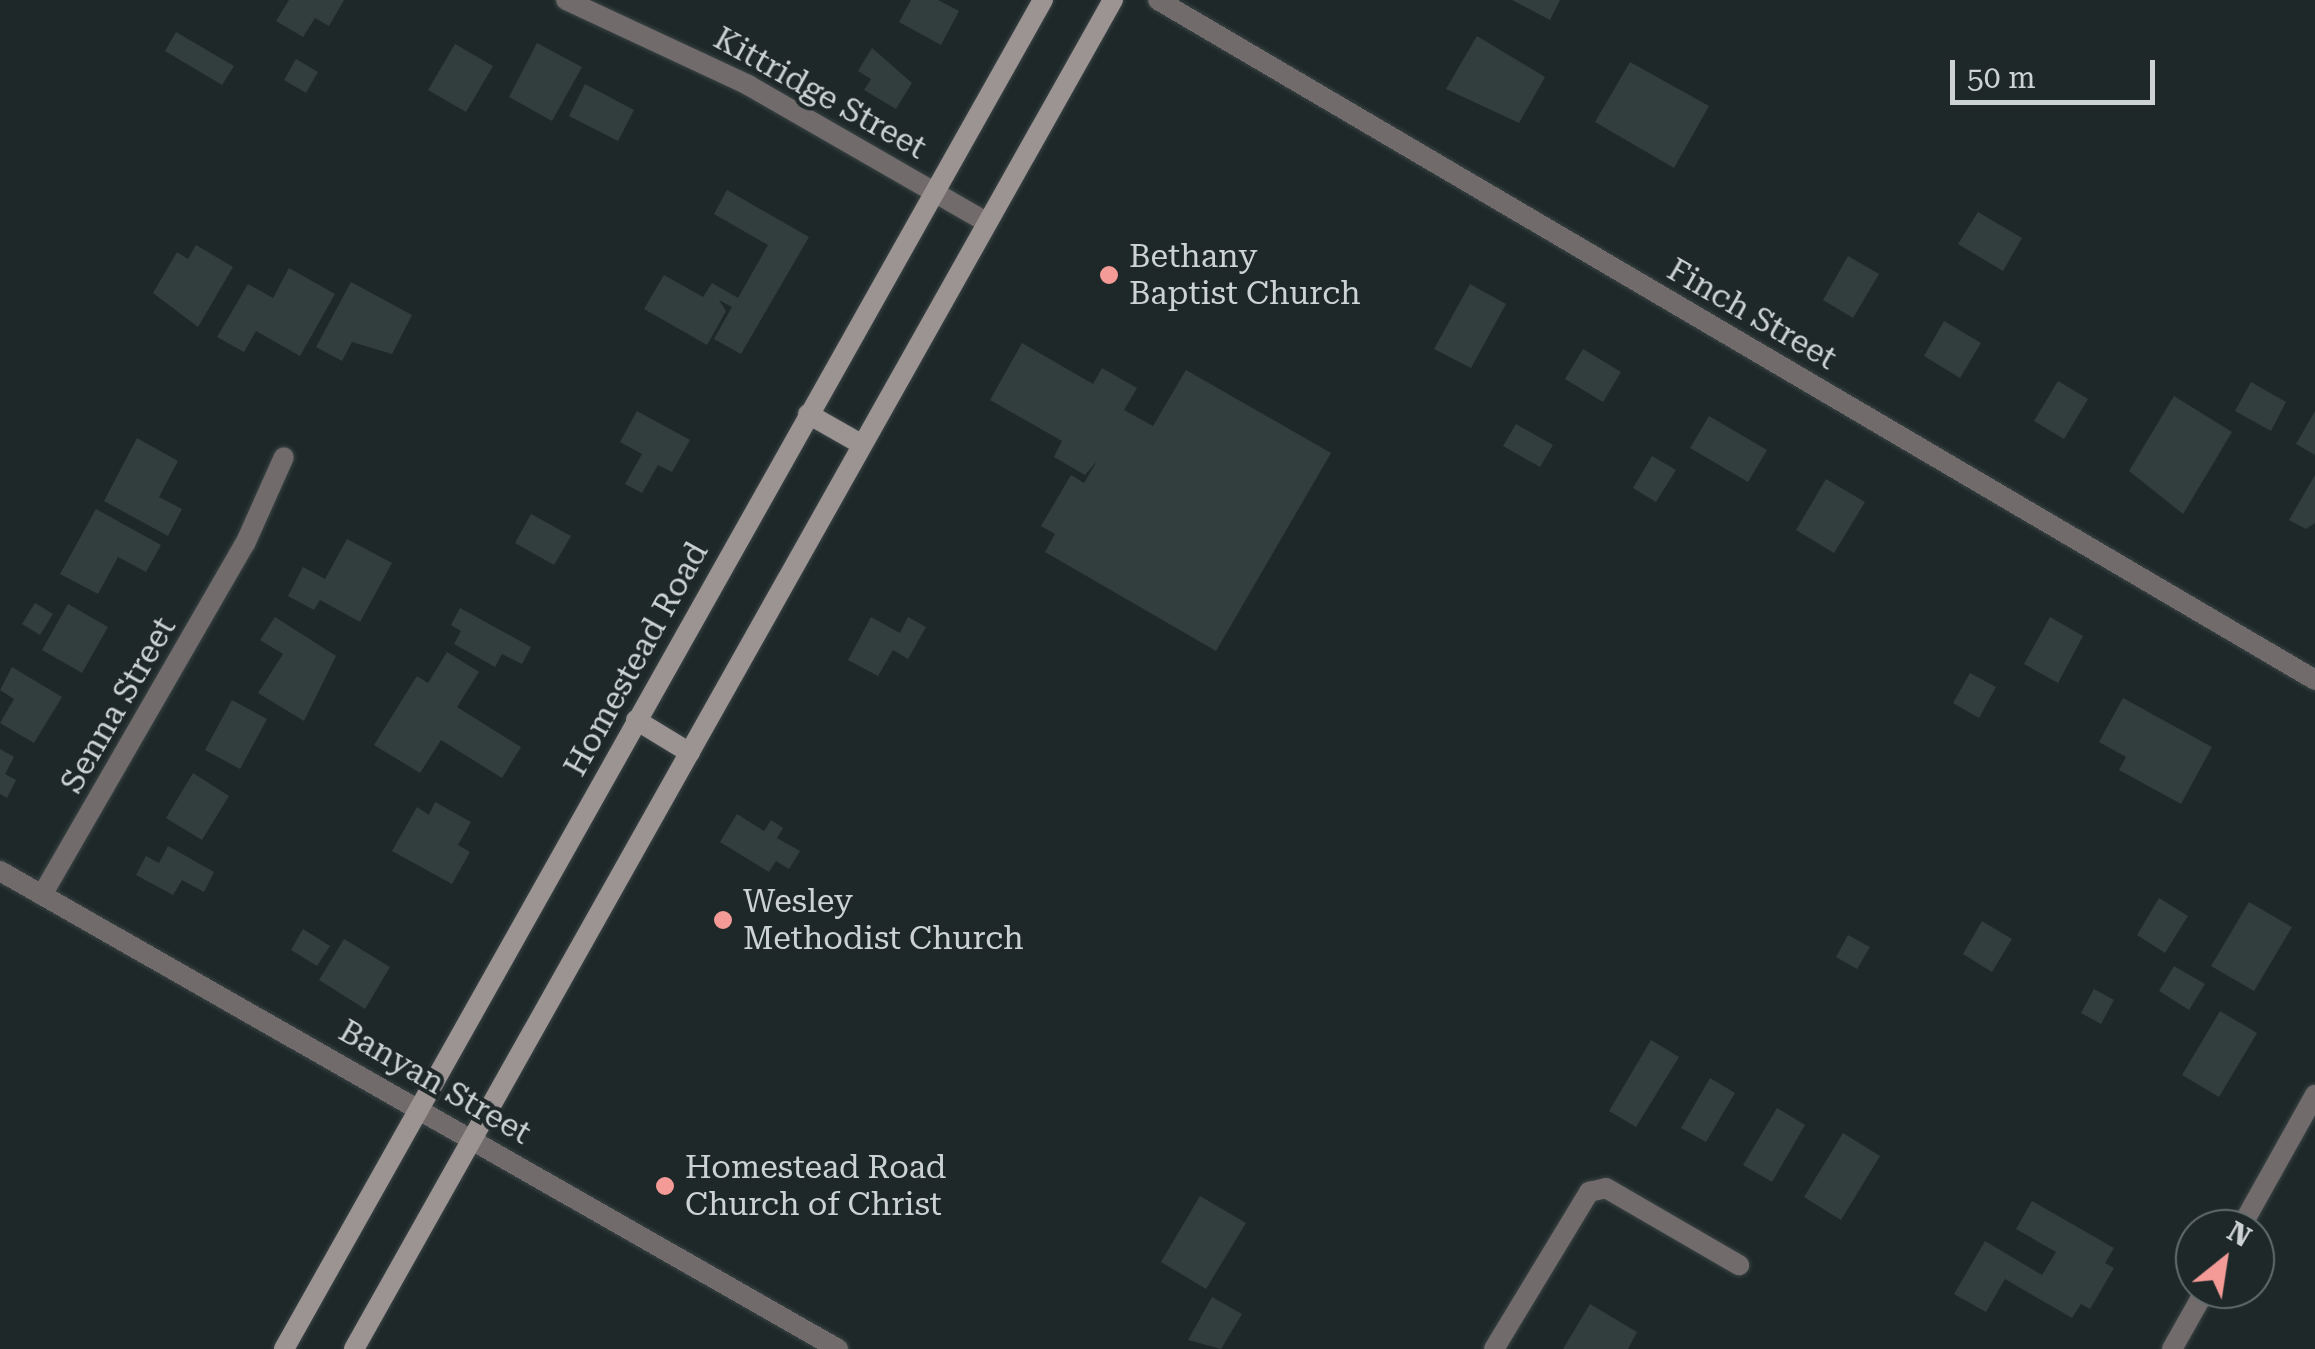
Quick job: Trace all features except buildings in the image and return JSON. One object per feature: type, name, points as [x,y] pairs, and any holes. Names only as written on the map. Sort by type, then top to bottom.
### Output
[{"type":"main road","name":"Homestead Road","points":[[284,1349],[1043,0]]},
{"type":"main road","points":[[354,1349],[476,1140],[861,444],[1113,0]]},
{"type":"main road","points":[[808,414],[861,444]]},
{"type":"main road","points":[[636,720],[690,753]]},
{"type":"street","name":"Kittridge Street","points":[[566,0],[748,84],[986,222]]},
{"type":"street","name":"Finch Street","points":[[1158,0],[2315,680]]},
{"type":"street","name":"Senna Street","points":[[42,895],[245,544],[284,457]]},
{"type":"street","name":"Banyan Street","points":[[0,871],[838,1349]]},
{"type":"street","points":[[2251,1209],[2315,1095]]},
{"type":"street","points":[[1494,1349],[1589,1192],[1606,1188],[1739,1264]]},
{"type":"street","points":[[2172,1349],[2195,1309]]},
{"type":"place","name":"Bethany Baptist Church","points":[[1109,275]]},
{"type":"place","name":"Wesley Methodist Church","points":[[723,920]]},
{"type":"place","name":"Homestead Road Church of Christ","points":[[665,1186]]}]
